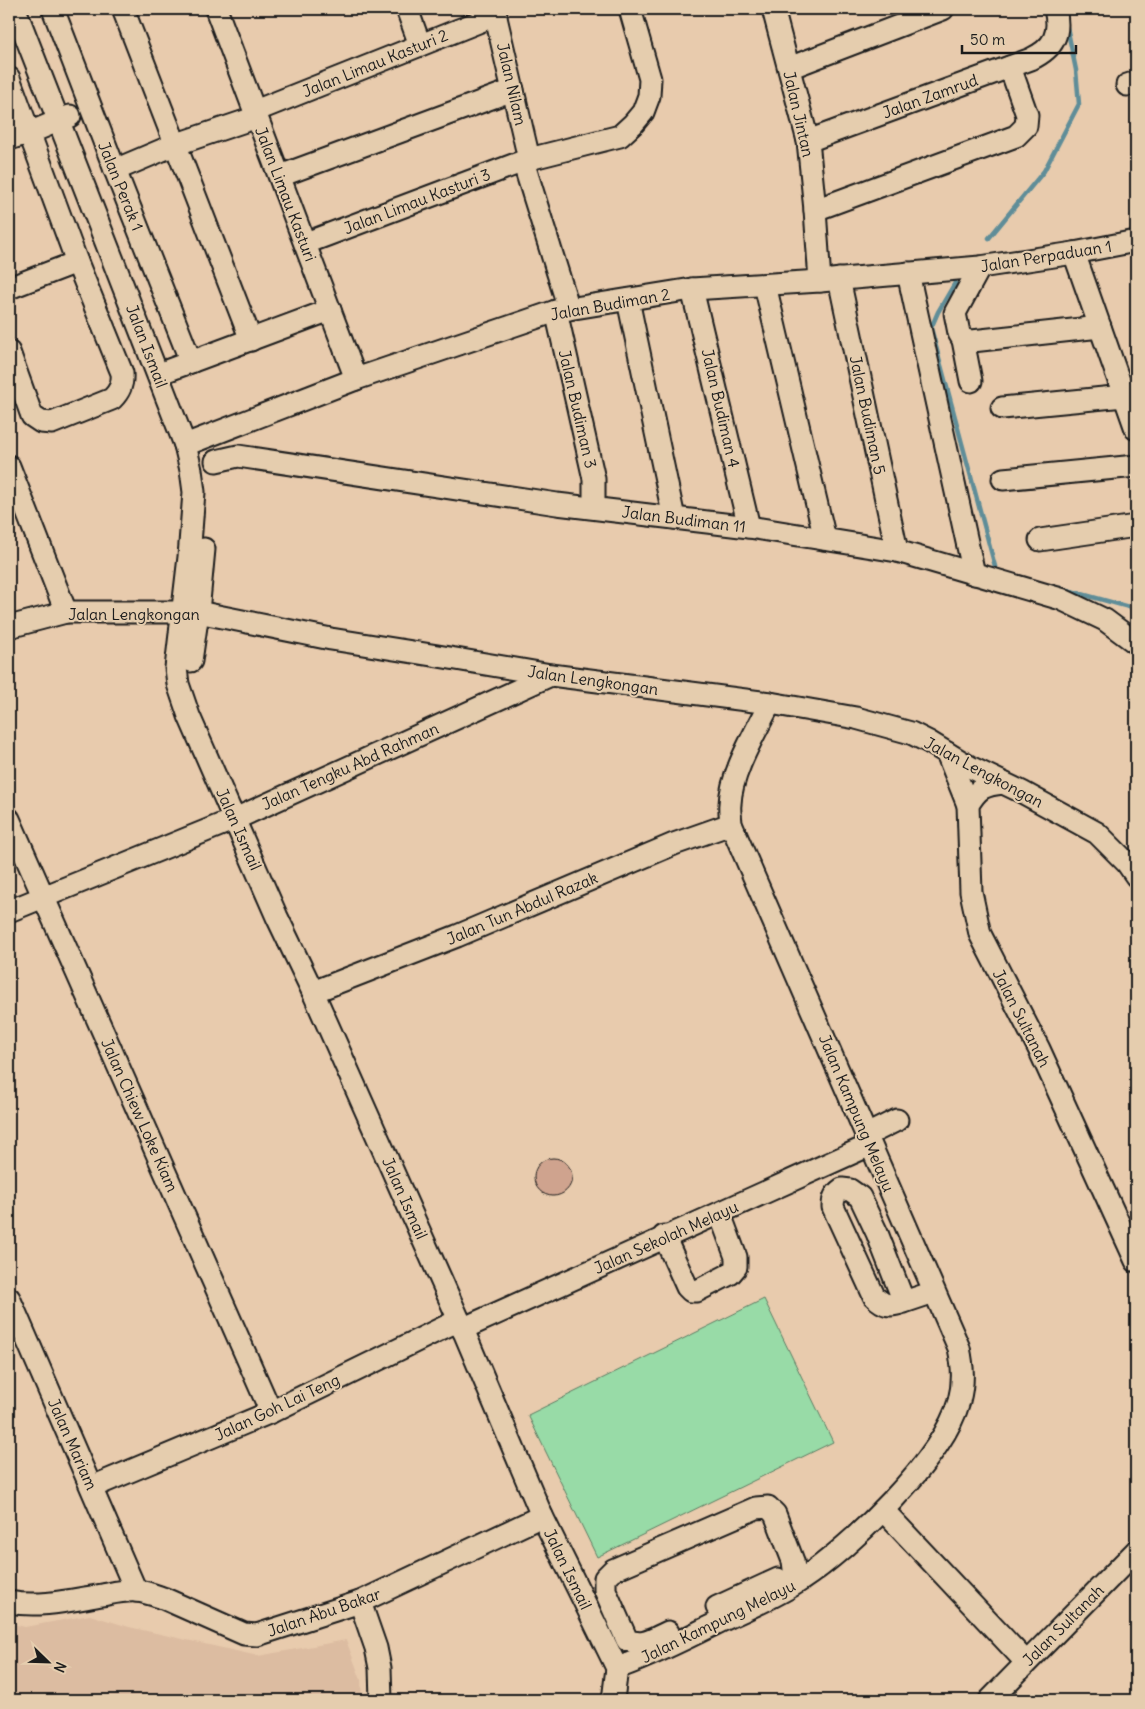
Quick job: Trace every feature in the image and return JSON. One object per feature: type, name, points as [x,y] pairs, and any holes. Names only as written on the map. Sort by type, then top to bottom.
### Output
[{"type":"street","name":"Jalan Ismail","points":[[15,9],[64,119],[169,370],[190,443]]},
{"type":"street","name":"Jalan Ismail","points":[[29,9],[64,119],[190,443],[202,462],[205,507],[204,556],[191,612],[192,653],[182,697],[277,917],[313,992],[460,1324],[542,1516],[617,1668]]},
{"type":"street","name":"Jalan Perak 1","points":[[53,9],[114,170],[192,362]]},
{"type":"street","points":[[122,9],[251,340]]},
{"type":"street","name":"Jalan Limau Kasturi","points":[[216,9],[356,379]]},
{"type":"street","points":[[407,9],[420,45]]},
{"type":"street","name":"Jalan Limau Kasturi 3","points":[[306,243],[526,160],[620,136],[643,112],[649,96],[650,79],[630,9]]},
{"type":"street","name":"Jalan Jintan","points":[[773,9],[808,141],[815,210],[829,280]]},
{"type":"street","points":[[789,68],[943,9]]},
{"type":"street","name":"Jalan Zamrud","points":[[808,141],[1031,59],[1050,47],[1056,34],[1057,19],[1055,9]]},
{"type":"street","name":"Jalan Limau Kasturi 2","points":[[114,170],[256,114],[495,12]]},
{"type":"street","name":"Jalan Nilam","points":[[495,12],[513,90],[526,160],[563,310]]},
{"type":"street","points":[[815,210],[1016,136],[1026,126],[1027,115],[1010,67]]},
{"type":"street","points":[[9,78],[77,262],[122,373],[123,382],[112,400],[52,423],[41,422],[32,416],[14,384],[9,352]]},
{"type":"street","points":[[280,176],[513,90]]},
{"type":"street","points":[[9,139],[64,119]]},
{"type":"street","name":"Jalan Perpaduan 1","points":[[956,269],[980,268],[1135,245]]},
{"type":"street","points":[[1074,254],[1136,429]]},
{"type":"street","points":[[9,288],[77,262]]},
{"type":"street","points":[[970,382],[963,340],[959,333],[955,313],[980,268]]},
{"type":"street","name":"Jalan Budiman 2","points":[[190,443],[356,379],[563,310],[692,289],[765,285],[956,269]]},
{"type":"street","points":[[908,273],[974,574]]},
{"type":"street","name":"Jalan Budiman 5","points":[[829,280],[897,551]]},
{"type":"street","points":[[765,285],[825,539]]},
{"type":"street","name":"Jalan Budiman 4","points":[[692,289],[749,527]]},
{"type":"street","points":[[628,300],[674,518]]},
{"type":"street","points":[[169,370],[330,310]]},
{"type":"street","name":"Jalan Budiman 3","points":[[563,310],[594,480],[594,508]]},
{"type":"street","points":[[963,340],[972,341],[1100,327]]},
{"type":"street","points":[[1002,408],[1124,396]]},
{"type":"street","name":"Jalan Budiman 11","points":[[216,461],[238,456],[556,504],[749,527],[897,551],[1060,599],[1106,620],[1136,643]]},
{"type":"street","points":[[9,466],[66,612]]},
{"type":"street","points":[[1003,479],[1136,466]]},
{"type":"street","points":[[1040,540],[1136,526]]},
{"type":"street","name":"Jalan Lengkongan","points":[[9,627],[66,612],[191,612],[331,639],[551,674],[770,703],[856,718],[911,733],[970,767],[1098,833],[1127,863],[1136,876]]},
{"type":"street","name":"Jalan Tengku Abd Rahman","points":[[9,911],[235,818],[551,674]]},
{"type":"street","name":"Jalan Kampung Melayu","points":[[617,1668],[647,1658],[758,1605],[797,1575],[830,1559],[883,1510],[932,1454],[949,1426],[959,1400],[964,1372],[959,1348],[731,824],[730,805],[733,787],[742,760],[770,703]]},
{"type":"street","name":"Jalan Sultanah","points":[[948,753],[968,805],[971,892],[980,934],[1038,1049],[1136,1261]]},
{"type":"street","points":[[968,805],[975,794],[983,788],[991,784],[1004,783]]},
{"type":"street","name":"Jalan Chiew Loke Kiam","points":[[9,819],[271,1412]]},
{"type":"street","name":"Jalan Tun Abdul Razak","points":[[313,992],[457,936],[674,844],[731,824]]},
{"type":"street","name":"Jalan Sekolah Melayu","points":[[460,1324],[664,1236],[720,1214],[869,1140],[897,1120]]},
{"type":"street","points":[[904,1302],[860,1197],[850,1190],[842,1189],[836,1194],[833,1206],[874,1296],[883,1305],[891,1306],[904,1302],[934,1292]]},
{"type":"street","points":[[664,1236],[687,1287],[691,1291],[697,1291],[730,1274],[736,1267],[736,1257],[720,1214]]},
{"type":"street","name":"Jalan Mariam","points":[[9,1299],[136,1591]]},
{"type":"street","name":"Jalan Goh Lai Teng","points":[[92,1488],[271,1412],[460,1324]]},
{"type":"street","points":[[768,1507],[775,1514],[797,1575],[786,1575],[645,1643],[636,1644],[627,1640],[604,1590],[605,1578],[613,1570],[756,1508],[768,1507]]},
{"type":"street","points":[[883,1510],[1026,1662]]},
{"type":"street","name":"Jalan Abu Bakar","points":[[9,1602],[41,1605],[112,1593],[136,1591],[163,1598],[244,1634],[257,1635],[360,1602],[542,1516]]},
{"type":"street","name":"Jalan Sultanah","points":[[990,1700],[1136,1550]]},
{"type":"street","points":[[360,1602],[376,1648],[380,1668],[382,1700]]},
{"type":"street","points":[[613,1700],[617,1668]]},
{"type":"shaded area","points":[[90,1615],[129,1627],[258,1656],[346,1640],[361,1680],[362,1700],[9,1700],[9,1623],[25,1627]]},
{"type":"green space","points":[[764,1299],[833,1442],[597,1557],[528,1415]]},
{"type":"building","points":[[553,1158],[567,1163],[572,1177],[567,1191],[553,1196],[539,1191],[534,1177],[539,1163]]},
{"type":"waterway","points":[[989,238],[1044,171],[1079,104],[1076,70],[1066,22]]},
{"type":"waterway","points":[[955,283],[931,328],[996,570],[1000,571]]},
{"type":"waterway","points":[[1060,588],[1136,609]]}]
